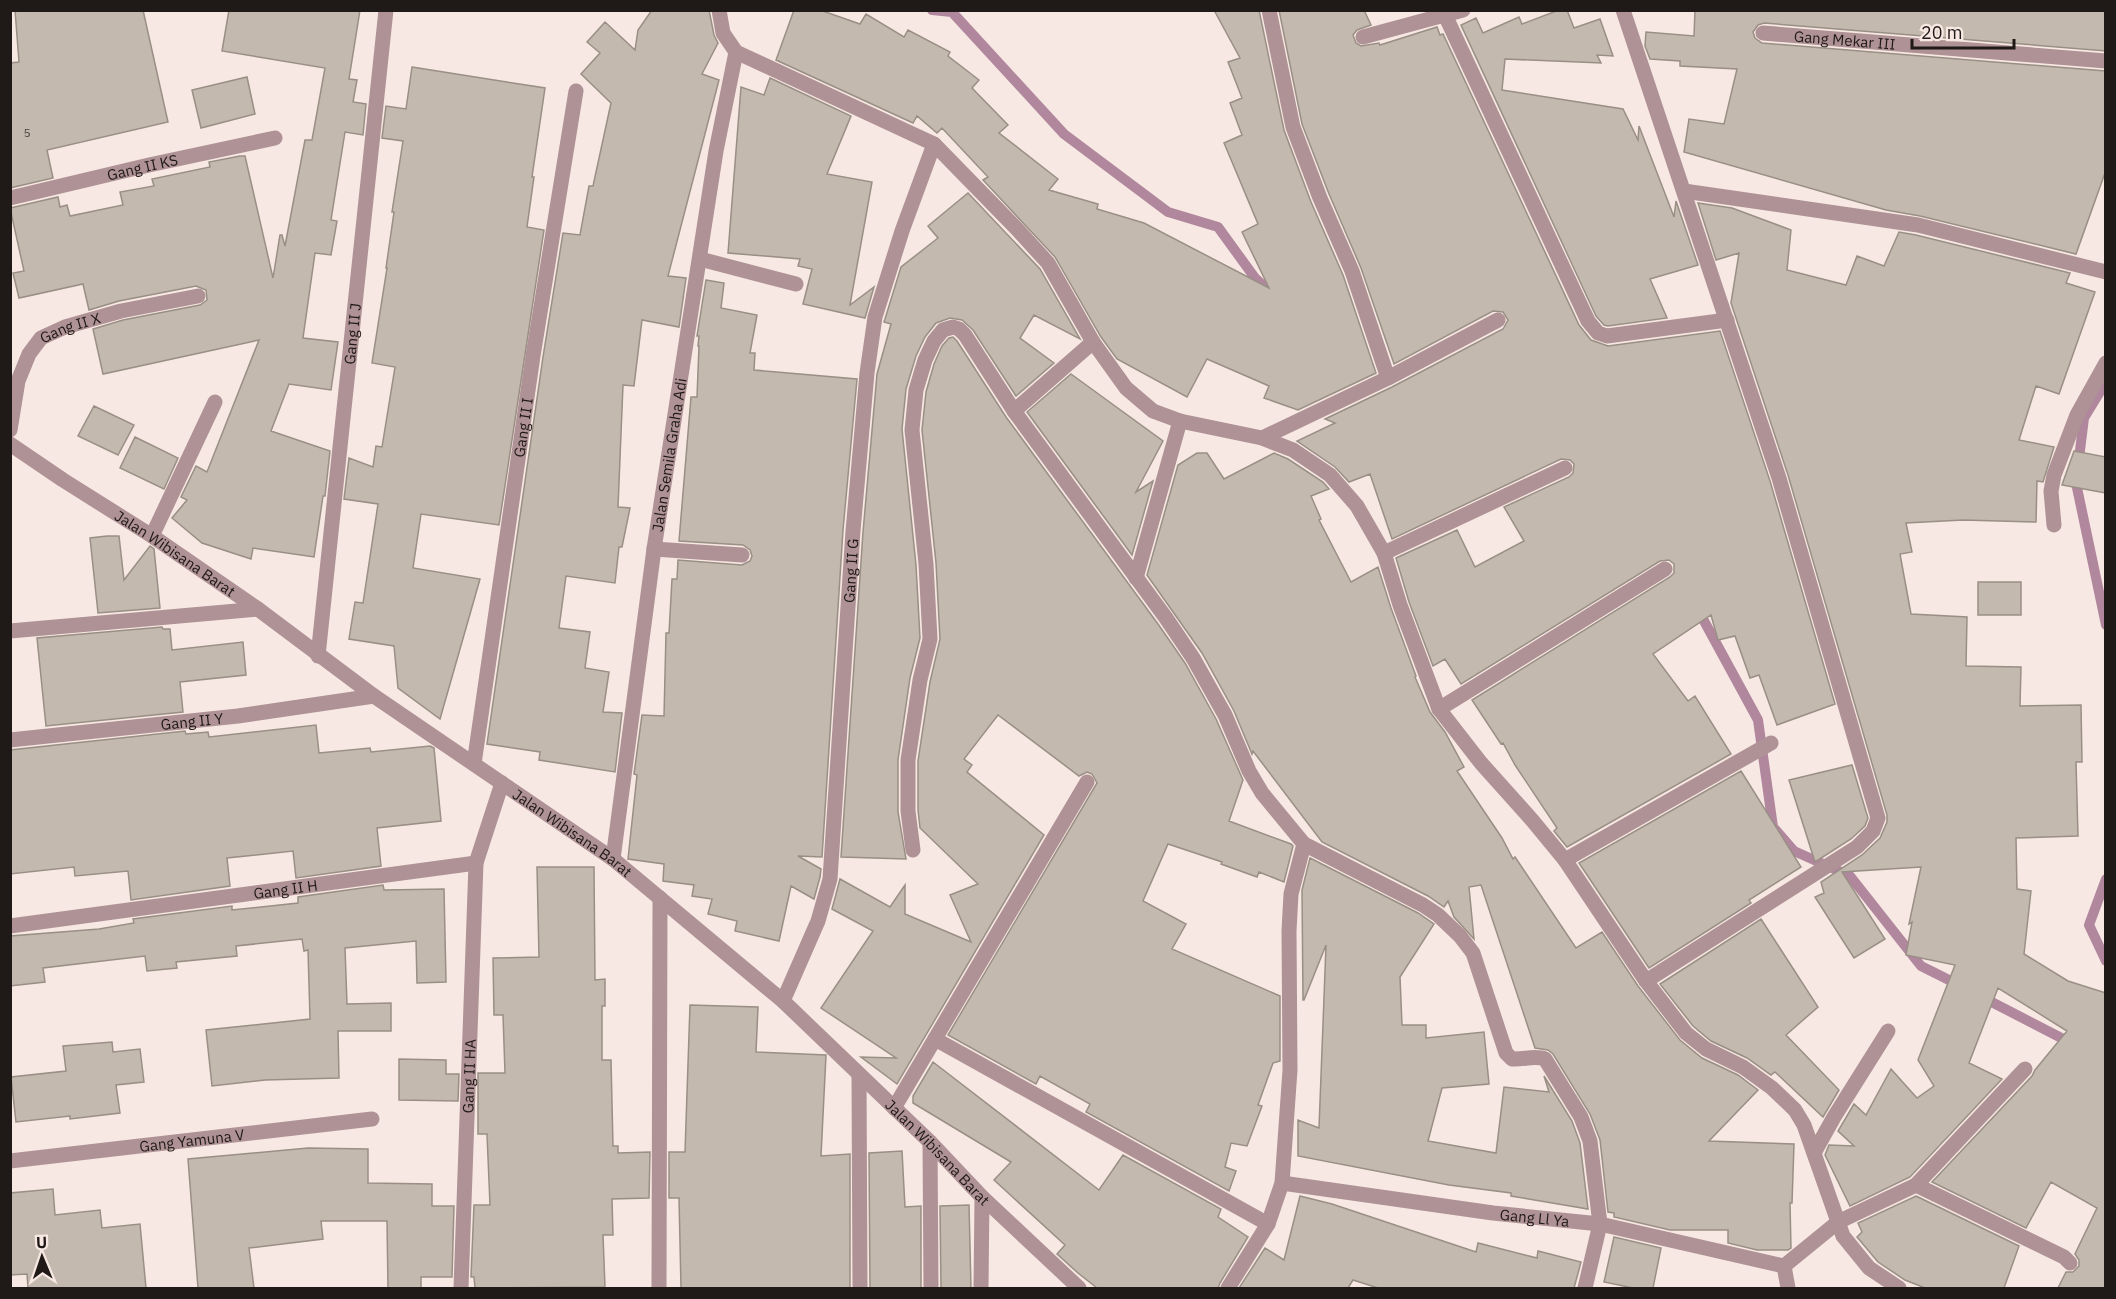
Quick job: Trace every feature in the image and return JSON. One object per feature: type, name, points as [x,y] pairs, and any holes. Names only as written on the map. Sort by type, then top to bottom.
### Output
[{"type":"street","name":"Gang II J","points":[[318,656],[386,10]]},
{"type":"street","points":[[719,10],[723,33],[736,52],[934,144],[1048,263],[1093,342],[1126,388],[1153,411],[1180,421],[1262,438],[1293,450],[1330,475],[1357,506],[1384,552],[1400,605],[1439,709],[1481,763],[1565,860],[1646,981],[1693,1041],[1743,1067],[1772,1088],[1795,1110],[1804,1125],[1843,1236],[1869,1268],[1899,1288]]},
{"type":"street","points":[[1269,10],[1293,127],[1320,198],[1352,271],[1388,378]]},
{"type":"street","points":[[1363,38],[1464,10]]},
{"type":"street","points":[[1623,10],[1779,478],[1878,818],[1874,831],[1857,847],[1646,981]]},
{"type":"street","points":[[1446,15],[1588,321],[1598,333],[1607,336],[1727,320]]},
{"type":"street","name":"Gang Mekar III","points":[[1763,33],[2106,61]]},
{"type":"street","name":"Jalan Semila Graha Adi","points":[[613,859],[654,549],[716,151],[736,52]]},
{"type":"street","name":"Gang II I","points":[[474,764],[533,356],[576,91]]},
{"type":"street","name":"Gang II KS","points":[[10,198],[275,138]]},
{"type":"street","name":"Gang II G","points":[[783,1001],[818,921],[830,879],[853,531],[867,374],[875,317],[902,231],[934,144]]},
{"type":"street","points":[[1684,191],[1918,225],[2106,272]]},
{"type":"street","points":[[700,259],[796,284]]},
{"type":"street","name":"Gang II X","points":[[10,430],[18,381],[28,354],[41,338],[64,327],[121,311],[198,296]]},
{"type":"street","points":[[1262,438],[1388,378],[1498,320]]},
{"type":"street","points":[[913,850],[909,811],[908,760],[920,680],[930,639],[926,564],[912,430],[916,390],[925,360],[934,341],[943,330],[953,327],[959,329],[1014,411],[1193,658],[1225,715],[1262,793],[1304,844],[1423,905],[1438,915],[1473,952],[1506,1053],[1512,1059],[1522,1060],[1536,1057],[1545,1059],[1581,1117],[1590,1141],[1600,1224],[1585,1288]]},
{"type":"street","points":[[1014,411],[1093,342]]},
{"type":"street","points":[[2054,525],[2051,491],[2054,475],[2077,415],[2106,363]]},
{"type":"street","points":[[152,536],[215,402]]},
{"type":"street","points":[[1136,578],[1180,421]]},
{"type":"street","name":"Jalan Wibisana Barat","points":[[10,444],[152,536],[258,609],[374,696],[613,859],[783,1001],[930,1142],[982,1197],[1079,1288]]},
{"type":"street","points":[[1384,552],[1565,468]]},
{"type":"street","points":[[654,549],[742,555]]},
{"type":"street","points":[[1439,709],[1665,569]]},
{"type":"street","points":[[10,631],[258,609]]},
{"type":"street","name":"Gang II Y","points":[[10,740],[238,716],[374,696]]},
{"type":"street","points":[[1565,860],[1771,743]]},
{"type":"street","points":[[894,1108],[1087,782]]},
{"type":"street","points":[[476,864],[502,783]]},
{"type":"street","points":[[1228,1288],[1268,1224],[1282,1183],[1290,1070],[1290,903],[1304,844]]},
{"type":"street","name":"Gang II H","points":[[10,926],[476,864]]},
{"type":"street","name":"Gang II HA","points":[[460,1288],[476,864]]},
{"type":"street","points":[[659,1288],[660,898]]},
{"type":"street","points":[[1814,1154],[1834,1117],[1888,1032]]},
{"type":"street","points":[[935,1039],[1268,1224]]},
{"type":"street","points":[[1788,1288],[1784,1266],[1838,1222],[1916,1185],[2025,1069]]},
{"type":"street","points":[[859,1075],[860,1288]]},
{"type":"street","name":"Gang Yamuna V","points":[[10,1161],[372,1119]]},
{"type":"street","points":[[930,1142],[931,1288]]},
{"type":"street","name":"Gang Ll Ya","points":[[1282,1183],[1493,1213],[1600,1224],[1784,1266]]},
{"type":"street","points":[[1916,1185],[2064,1257],[2070,1263]]},
{"type":"street","points":[[981,1288],[982,1197]]},
{"type":"building","points":[[15,10],[143,10],[168,122],[47,150],[53,178],[10,188],[10,63],[19,62]]},
{"type":"building","points":[[229,10],[360,10],[349,79],[357,80],[353,102],[366,104],[363,135],[345,132],[331,220],[337,221],[331,255],[315,253],[303,338],[338,342],[331,390],[289,384],[271,431],[330,451],[314,557],[253,548],[251,559],[202,543],[172,518],[187,500],[181,497],[196,466],[207,472],[259,340],[103,374],[93,329],[123,320],[200,305],[207,300],[206,290],[196,286],[119,301],[89,310],[83,284],[19,298],[13,273],[24,271],[10,208],[58,197],[60,207],[67,205],[70,216],[123,205],[120,192],[154,186],[152,179],[210,167],[209,162],[245,156],[273,278],[280,235],[282,235],[285,246],[305,140],[312,140],[325,68],[222,51]]},
{"type":"building","points":[[652,10],[709,10],[718,43],[702,74],[719,80],[668,276],[686,278],[679,327],[642,320],[634,386],[623,385],[618,507],[630,508],[622,547],[619,547],[615,583],[566,576],[559,628],[590,632],[585,668],[609,672],[603,712],[622,713],[615,772],[539,760],[540,752],[487,744],[563,233],[580,235],[589,186],[593,186],[611,103],[581,74],[600,53],[587,42],[605,22],[635,50],[638,30]]},
{"type":"building","points":[[794,10],[820,10],[860,24],[866,14],[904,37],[908,30],[950,52],[948,56],[979,80],[972,88],[1008,125],[999,133],[1058,179],[1049,190],[1098,204],[1097,209],[1144,223],[1269,288],[1242,232],[1258,224],[1224,143],[1242,135],[1230,103],[1242,98],[1228,62],[1240,58],[1214,10],[1259,10],[1284,130],[1311,202],[1343,275],[1376,373],[1298,410],[1264,398],[1269,386],[1207,359],[1187,397],[1117,359],[1101,337],[1055,257],[983,180],[988,177],[942,128],[937,133],[917,116],[913,123],[776,60]]},
{"type":"building","points":[[1279,10],[1364,10],[1371,25],[1357,30],[1353,35],[1356,43],[1361,46],[1379,43],[1380,45],[1437,27],[1440,35],[1443,34],[1579,325],[1591,340],[1608,346],[1720,331],[1770,481],[1835,704],[1777,725],[1759,675],[1750,678],[1735,636],[1718,640],[1711,615],[1653,654],[1688,701],[1695,696],[1731,754],[1567,847],[1554,831],[1557,828],[1503,743],[1501,744],[1472,700],[1670,577],[1674,573],[1674,564],[1669,560],[1660,561],[1461,684],[1445,659],[1433,666],[1409,602],[1396,558],[1457,530],[1475,567],[1524,541],[1504,507],[1569,477],[1573,473],[1574,464],[1570,460],[1561,459],[1392,539],[1370,474],[1349,482],[1335,467],[1297,441],[1335,423],[1325,419],[1503,329],[1508,320],[1503,312],[1493,311],[1394,364],[1361,268],[1302,124]]},
{"type":"building","points":[[1559,10],[1567,10],[1574,28],[1600,19],[1613,56],[1597,55],[1601,63],[1505,59],[1502,90],[1623,109],[1638,140],[1639,126],[1674,217],[1676,201],[1698,265],[1650,279],[1667,318],[1608,326],[1596,316],[1461,25],[1476,18],[1483,33],[1519,17],[1522,24]]},
{"type":"building","points":[[1695,10],[2106,10],[2106,51],[1764,23],[1758,25],[1753,32],[1755,38],[1762,43],[2106,71],[2106,170],[2076,254],[1920,216],[1886,210],[1684,152],[1689,119],[1724,124],[1737,69],[1680,66],[1680,61],[1650,59],[1645,46],[1646,32],[1694,36]]},
{"type":"building","points":[[412,67],[545,88],[527,227],[544,230],[499,525],[421,514],[413,568],[480,579],[440,719],[398,688],[394,646],[349,639],[355,602],[363,603],[378,504],[344,499],[349,458],[373,467],[376,446],[382,447],[395,367],[372,363],[403,141],[382,138],[386,106],[406,109]]},
{"type":"building","points":[[247,77],[255,114],[201,128],[192,90]]},
{"type":"building","points":[[770,78],[851,116],[827,174],[872,182],[850,305],[874,287],[865,318],[803,304],[812,269],[798,266],[800,259],[728,253],[741,87],[764,95]]},
{"type":"building","points":[[968,193],[1040,269],[1080,339],[1034,315],[1020,338],[1054,363],[1016,396],[973,330],[962,320],[950,318],[936,323],[925,337],[916,356],[906,389],[902,429],[916,565],[920,638],[910,678],[898,760],[898,812],[906,859],[841,857],[863,532],[877,374],[891,324],[884,322],[901,267],[938,238],[928,226]]},
{"type":"building","points":[[1698,203],[1732,208],[1791,230],[1787,270],[1846,285],[1857,256],[1884,266],[1899,232],[2070,273],[2066,283],[2095,292],[2059,394],[2036,386],[2019,440],[2054,447],[2043,482],[2037,481],[2036,522],[1963,520],[1906,523],[1912,552],[1900,554],[1911,614],[1967,617],[1966,666],[2021,667],[2020,706],[2081,705],[2082,762],[2076,762],[2078,836],[2016,838],[2017,889],[2031,891],[2024,954],[2068,981],[2106,993],[2106,1288],[2058,1288],[2066,1272],[2073,1272],[2079,1266],[2079,1260],[2075,1254],[2097,1208],[2051,1182],[2026,1228],[1932,1182],[2032,1076],[2067,1031],[1998,988],[1969,1063],[2002,1079],[1910,1177],[1850,1206],[1825,1155],[1829,1145],[1854,1146],[1838,1131],[1854,1104],[1866,1115],[1891,1069],[1917,1098],[1934,1086],[1918,1060],[1955,965],[1906,955],[1912,922],[1909,924],[1921,867],[1842,872],[1885,939],[1854,958],[1815,897],[1824,893],[1821,882],[1862,855],[1880,838],[1887,822],[1887,815],[1788,475],[1731,303],[1739,253],[1716,260]]},
{"type":"building","points":[[706,280],[724,283],[721,308],[757,315],[750,353],[755,353],[754,370],[857,379],[843,530],[822,857],[798,856],[821,869],[820,877],[814,899],[791,886],[779,941],[735,931],[737,921],[708,914],[712,899],[692,896],[694,885],[663,881],[664,864],[628,859],[637,775],[634,774],[642,715],[664,716],[666,633],[669,633],[672,579],[677,579],[678,560],[742,565],[750,561],[752,556],[750,550],[743,545],[679,541],[691,397],[697,397],[699,336],[697,336]]},
{"type":"building","points":[[953,337],[1006,417],[1185,663],[1216,719],[1243,780],[1229,821],[1293,846],[1284,882],[1259,872],[1257,877],[1221,864],[1222,862],[1168,844],[1143,901],[1186,924],[1172,949],[1280,996],[1280,1061],[1273,1063],[1258,1105],[1262,1106],[1247,1146],[1231,1143],[1225,1167],[1236,1171],[1229,1191],[1086,1112],[1090,1104],[1040,1076],[1036,1084],[948,1035],[1097,783],[1092,774],[1087,772],[1079,776],[998,715],[964,759],[972,765],[967,772],[1044,835],[897,1084],[861,1057],[896,1058],[821,1008],[873,931],[832,909],[840,879],[890,907],[905,885],[905,914],[971,942],[950,895],[978,884],[920,828],[918,810],[918,761],[930,682],[940,639],[936,563],[922,430],[926,392],[934,364],[942,346]]},
{"type":"building","points":[[1071,374],[1163,441],[1136,492],[1153,481],[1132,555],[1027,412]]},
{"type":"building","points":[[94,406],[134,425],[118,455],[78,436]]},
{"type":"building","points":[[135,437],[178,458],[164,489],[120,468]]},
{"type":"building","points":[[2074,451],[2106,457],[2106,493],[2062,485]]},
{"type":"building","points":[[1197,453],[1207,453],[1224,479],[1274,453],[1288,459],[1323,482],[1329,489],[1311,496],[1321,519],[1319,520],[1351,582],[1378,567],[1415,677],[1430,712],[1445,732],[1464,767],[1457,771],[1502,838],[1513,859],[1515,857],[1576,948],[1602,932],[1638,986],[1680,1040],[1702,1058],[1738,1075],[1758,1090],[1709,1141],[1794,1144],[1792,1203],[1790,1203],[1791,1248],[1788,1250],[1757,1250],[1728,1243],[1728,1230],[1670,1230],[1614,1217],[1614,1213],[1608,1212],[1600,1140],[1590,1114],[1553,1054],[1548,1050],[1535,1048],[1481,885],[1469,887],[1474,939],[1454,917],[1448,901],[1444,907],[1428,896],[1322,842],[1253,751],[1252,754],[1234,711],[1202,653],[1147,575],[1178,465]]},
{"type":"building","points":[[119,536],[124,580],[150,546],[154,549],[160,608],[98,613],[90,538]]},
{"type":"building","points":[[1978,582],[2021,582],[2021,615],[1978,615]]},
{"type":"building","points":[[162,627],[170,629],[172,650],[243,642],[246,675],[180,682],[183,712],[46,726],[37,638]]},
{"type":"building","points":[[316,725],[319,753],[370,748],[371,752],[430,746],[434,748],[441,821],[377,828],[381,866],[296,878],[293,851],[227,858],[230,886],[131,900],[128,871],[75,876],[74,867],[10,874],[10,750],[185,731],[186,734],[208,732],[209,737]]},
{"type":"building","points":[[1852,765],[1868,818],[1865,826],[1851,839],[1815,862],[1789,780]]},
{"type":"building","points":[[1741,771],[1801,867],[1749,900],[1751,903],[1649,968],[1579,863]]},
{"type":"building","points":[[1310,858],[1418,913],[1434,924],[1400,977],[1402,1025],[1426,1025],[1426,1038],[1484,1032],[1489,1084],[1442,1088],[1428,1141],[1496,1153],[1504,1087],[1549,1092],[1544,1076],[1572,1121],[1580,1143],[1588,1209],[1511,1196],[1511,1193],[1449,1185],[1298,1156],[1298,1120],[1319,1128],[1326,945],[1303,1000],[1302,890]]},
{"type":"building","points":[[537,867],[594,867],[595,980],[605,979],[605,1006],[602,1006],[602,1060],[611,1060],[613,1146],[618,1146],[618,1153],[650,1152],[649,1198],[612,1199],[613,1235],[603,1235],[605,1287],[475,1288],[474,1277],[471,1277],[474,1205],[490,1205],[487,1134],[478,1134],[478,1073],[505,1073],[503,1015],[494,1015],[493,958],[539,957]]},
{"type":"building","points":[[383,885],[384,890],[444,889],[446,982],[417,983],[416,941],[345,948],[347,1004],[391,1003],[391,1031],[338,1031],[339,1078],[265,1080],[212,1086],[206,1030],[310,1019],[308,950],[304,951],[302,939],[236,946],[237,956],[176,962],[177,968],[147,971],[145,956],[43,968],[45,982],[10,986],[10,936],[99,929],[134,923],[133,919],[232,906],[232,910],[298,903],[298,897]]},
{"type":"building","points":[[1761,919],[1818,1007],[1786,1035],[1839,1090],[1823,1117],[1775,1072],[1771,1075],[1747,1058],[1711,1041],[1693,1026],[1660,984]]},
{"type":"building","points":[[690,1005],[758,1007],[756,1052],[826,1055],[821,1156],[850,1154],[850,1288],[681,1288],[679,1198],[669,1198],[669,1152],[685,1152]]},
{"type":"building","points":[[112,1042],[113,1052],[140,1049],[144,1082],[116,1085],[120,1113],[16,1122],[11,1077],[66,1071],[63,1046]]},
{"type":"building","points":[[399,1059],[446,1060],[446,1074],[459,1074],[458,1101],[399,1100]]},
{"type":"building","points":[[933,1062],[1099,1190],[1123,1155],[1221,1209],[1218,1217],[1248,1237],[1218,1288],[1097,1288],[1078,1273],[1057,1254],[1065,1245],[994,1180],[1011,1162],[913,1103],[913,1096]]},
{"type":"building","points":[[308,1148],[368,1149],[368,1183],[432,1184],[432,1206],[454,1206],[452,1277],[421,1277],[421,1288],[388,1288],[387,1221],[321,1221],[323,1239],[249,1248],[254,1288],[198,1288],[188,1159]]},
{"type":"building","points":[[902,1151],[905,1207],[921,1206],[921,1288],[870,1288],[869,1153]]},
{"type":"building","points":[[53,1189],[55,1215],[100,1210],[102,1228],[140,1224],[146,1288],[28,1288],[27,1274],[10,1275],[10,1193]]},
{"type":"building","points":[[1300,1196],[1332,1204],[1476,1252],[1478,1243],[1537,1258],[1538,1251],[1581,1262],[1574,1288],[1378,1288],[1353,1280],[1348,1288],[1239,1288],[1265,1248],[1284,1260]]},
{"type":"building","points":[[1916,1196],[2019,1246],[2004,1288],[1925,1288],[1905,1280],[1878,1262],[1857,1237],[1862,1232],[1858,1223]]},
{"type":"building","points":[[969,1205],[971,1288],[941,1288],[940,1206]]},
{"type":"building","points":[[1614,1237],[1661,1248],[1653,1288],[1633,1288],[1604,1282]]},
{"type":"waterway","points":[[932,10],[952,12],[1064,134],[1168,212],[1218,227],[1255,278],[1271,293]]},
{"type":"waterway","points":[[2106,382],[2084,418],[2076,483],[2106,625]]},
{"type":"waterway","points":[[1697,608],[1758,720],[1773,827],[1794,851],[1850,876],[1921,966],[1961,986]]},
{"type":"waterway","points":[[2106,879],[2089,925],[2106,961]]},
{"type":"waterway","points":[[1980,996],[2073,1044]]}]
